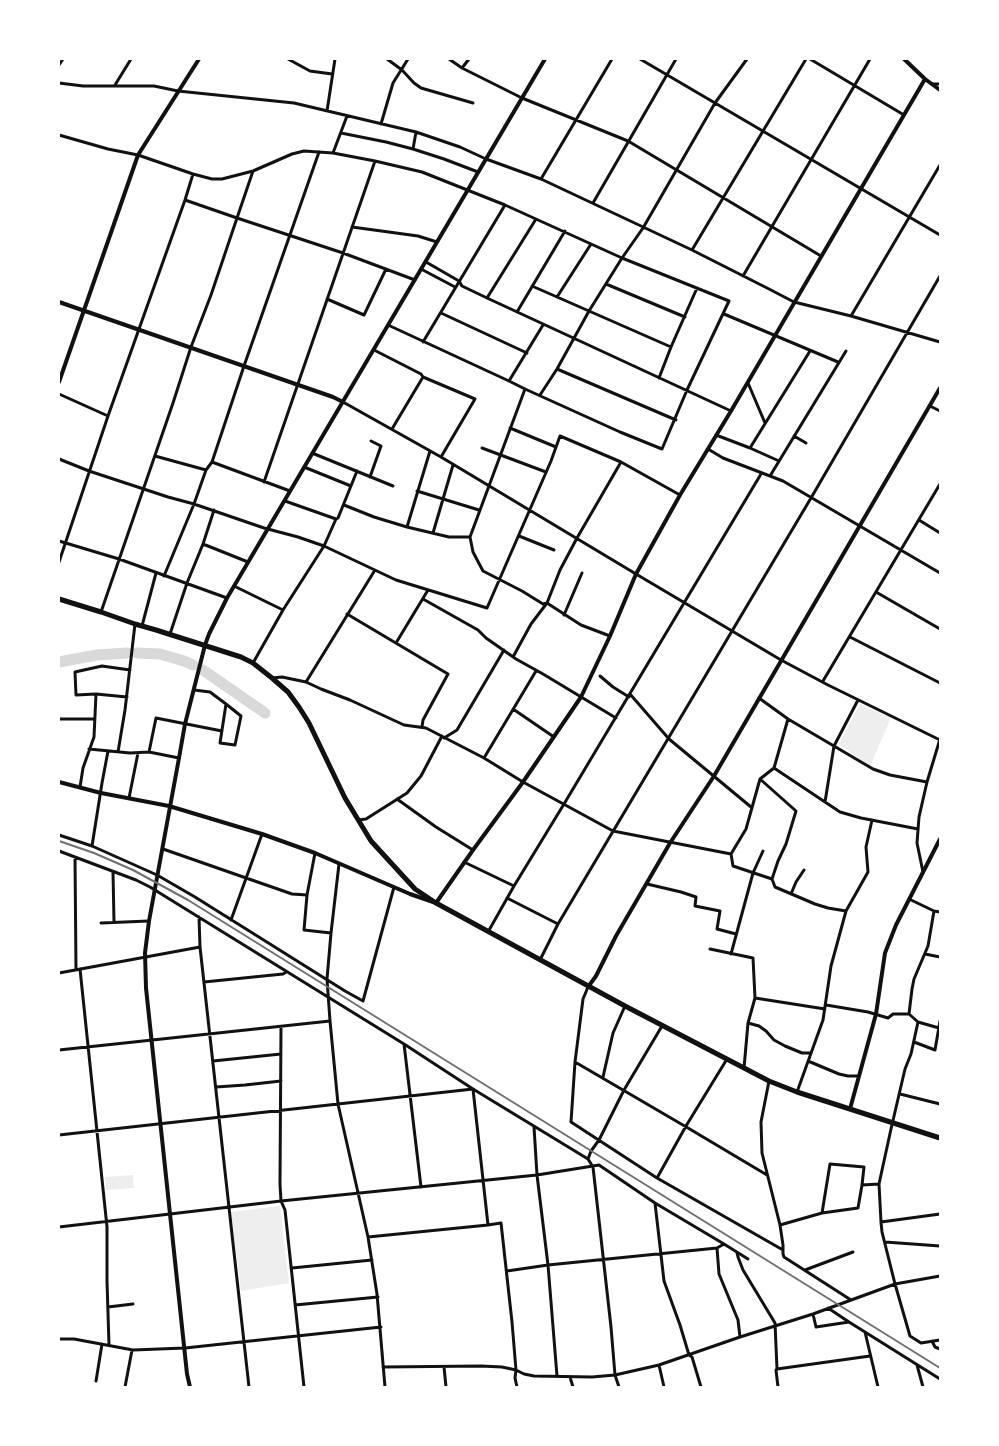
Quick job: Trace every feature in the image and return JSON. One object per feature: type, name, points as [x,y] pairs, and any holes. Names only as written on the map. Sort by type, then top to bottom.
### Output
[{"type":"main road","points":[[59,599],[241,657],[253,663],[272,678],[288,692],[309,723],[345,798],[371,841],[415,889],[436,903],[539,961],[769,1081],[798,1092],[940,1138]]},
{"type":"street","points":[[59,65],[63,59]]},
{"type":"street","points":[[115,85],[130,60],[124,59]]},
{"type":"street","points":[[59,382],[138,155],[199,59]]},
{"type":"street","points":[[288,59],[310,70],[332,74]]},
{"type":"street","points":[[327,111],[335,59]]},
{"type":"street","points":[[387,59],[402,70],[414,84],[421,88],[473,103]]},
{"type":"street","points":[[381,124],[393,83],[408,59]]},
{"type":"street","points":[[449,59],[462,68],[522,98],[575,121],[628,141],[676,171],[821,256]]},
{"type":"street","points":[[462,68],[469,59]]},
{"type":"street","points":[[190,1387],[187,1374],[162,1124],[146,988],[145,957],[149,921],[163,849],[169,806],[186,724],[205,645],[227,598],[545,59]]},
{"type":"street","points":[[541,179],[576,123],[575,121],[612,59]]},
{"type":"street","points":[[640,59],[940,235]]},
{"type":"street","points":[[593,203],[676,59]]},
{"type":"street","points":[[540,395],[557,369],[589,311],[622,258],[643,228],[715,103],[747,59]]},
{"type":"street","points":[[692,250],[806,59]]},
{"type":"street","points":[[810,59],[904,115]]},
{"type":"street","points":[[743,276],[870,59]]},
{"type":"street","points":[[904,59],[925,79],[940,90]]},
{"type":"street","points":[[59,782],[101,793],[169,806],[262,834],[315,853],[410,894],[436,903],[464,862],[523,782],[581,697],[610,636],[636,574],[680,496],[748,383],[925,79]]},
{"type":"street","points":[[59,83],[83,86],[154,86],[178,91],[294,103],[416,132],[460,147],[486,159],[541,179],[692,250],[794,302],[851,316],[940,342]]},
{"type":"street","points":[[933,84],[940,84]]},
{"type":"street","points":[[333,153],[347,116]]},
{"type":"street","points":[[413,149],[416,132]]},
{"type":"street","points":[[341,133],[413,149],[478,172]]},
{"type":"street","points":[[59,135],[108,149],[138,155],[212,179],[222,179],[253,171],[292,154],[304,151],[333,153],[422,172],[505,205],[622,258],[729,301],[662,449],[620,432],[388,325]]},
{"type":"street","points":[[164,576],[194,504],[206,470],[212,462],[319,152]]},
{"type":"street","points":[[264,482],[375,161]]},
{"type":"street","points":[[851,316],[940,165]]},
{"type":"street","points":[[101,612],[190,347],[211,295],[253,171]]},
{"type":"street","points":[[59,562],[138,329],[193,174]]},
{"type":"street","points":[[185,200],[343,253],[415,280]]},
{"type":"street","points":[[424,342],[455,287],[505,205]]},
{"type":"street","points":[[487,298],[536,219]]},
{"type":"street","points":[[352,227],[418,236],[438,242]]},
{"type":"street","points":[[517,312],[565,231]]},
{"type":"street","points":[[557,297],[591,244]]},
{"type":"street","points":[[426,262],[459,281],[462,286],[543,325],[688,390],[731,411]]},
{"type":"street","points":[[327,299],[364,316],[386,269]]},
{"type":"street","points":[[421,269],[455,287]]},
{"type":"street","points":[[539,961],[558,924],[669,739],[940,276]]},
{"type":"street","points":[[606,284],[685,317]]},
{"type":"street","points":[[532,286],[671,347]]},
{"type":"street","points":[[659,378],[697,288]]},
{"type":"street","points":[[59,302],[333,397],[441,457],[781,660],[940,740],[927,782],[919,817],[917,843],[923,872]]},
{"type":"street","points":[[441,313],[527,353]]},
{"type":"street","points":[[724,314],[775,337],[838,362]]},
{"type":"street","points":[[509,381],[543,325]]},
{"type":"street","points":[[374,350],[421,374],[423,377],[475,399],[441,457]]},
{"type":"street","points":[[750,448],[810,351]]},
{"type":"street","points":[[770,476],[846,351]]},
{"type":"street","points":[[557,369],[676,420]]},
{"type":"street","points":[[392,429],[423,377]]},
{"type":"street","points":[[748,383],[765,423]]},
{"type":"street","points":[[783,1250],[657,1178],[571,1122],[575,1062],[583,999],[616,936],[670,843],[714,776],[940,388]]},
{"type":"street","points":[[525,389],[470,536],[473,552],[483,572],[543,604],[547,603],[581,625],[610,636]]},
{"type":"street","points":[[59,394],[108,416]]},
{"type":"street","points":[[930,406],[940,411]]},
{"type":"street","points":[[510,428],[556,447]]},
{"type":"street","points":[[716,435],[779,461]]},
{"type":"street","points":[[59,459],[89,471],[143,489],[214,510],[324,546],[396,580],[487,608],[551,461],[560,436],[621,462],[680,496]]},
{"type":"street","points":[[794,436],[806,443]]},
{"type":"street","points":[[370,477],[381,446],[371,441]]},
{"type":"street","points":[[482,448],[546,472]]},
{"type":"street","points":[[708,449],[723,458],[761,474],[783,481],[859,527],[940,573]]},
{"type":"street","points":[[407,527],[430,451]]},
{"type":"street","points":[[312,453],[393,486]]},
{"type":"street","points":[[154,456],[206,470]]},
{"type":"street","points":[[212,462],[290,491]]},
{"type":"street","points":[[513,657],[531,624],[547,603],[560,570],[621,462]]},
{"type":"street","points":[[433,533],[453,465]]},
{"type":"street","points":[[304,467],[351,486]]},
{"type":"street","points":[[253,663],[283,610],[324,546],[344,505],[357,472]]},
{"type":"street","points":[[488,932],[514,886],[761,474]]},
{"type":"street","points":[[823,681],[938,490],[940,484]]},
{"type":"street","points":[[417,491],[480,510]]},
{"type":"street","points":[[285,501],[336,519]]},
{"type":"street","points":[[344,505],[374,517],[407,527],[449,537],[470,536]]},
{"type":"street","points":[[170,634],[214,510]]},
{"type":"street","points":[[919,520],[940,533]]},
{"type":"street","points":[[519,536],[554,550]]},
{"type":"street","points":[[59,541],[119,559],[227,598]]},
{"type":"street","points":[[203,544],[248,562]]},
{"type":"street","points":[[306,682],[375,570]]},
{"type":"street","points":[[142,626],[156,573]]},
{"type":"street","points":[[564,615],[582,573]]},
{"type":"street","points":[[234,586],[283,610]]},
{"type":"street","points":[[396,643],[428,590]]},
{"type":"street","points":[[876,592],[940,629]]},
{"type":"street","points":[[423,599],[478,630],[486,638],[513,657],[616,718]]},
{"type":"street","points":[[347,614],[448,674],[423,720],[422,726]]},
{"type":"street","points":[[118,752],[135,624]]},
{"type":"street","points":[[850,637],[940,683]]},
{"type":"street","points":[[358,820],[366,819],[407,793],[422,776],[443,737],[457,730],[504,650]]},
{"type":"street","points":[[126,697],[76,694],[75,672],[102,666],[130,670]]},
{"type":"street","points":[[484,758],[536,671]]},
{"type":"street","points":[[600,676],[613,687],[629,695],[669,739],[751,807]]},
{"type":"street","points":[[272,678],[282,677],[306,682],[321,690],[350,700],[404,725],[413,727],[422,726],[484,758],[523,782],[613,832],[731,854]]},
{"type":"street","points":[[194,690],[210,692],[226,704],[241,716],[235,745],[220,743],[226,704]]},
{"type":"street","points":[[80,787],[83,768],[94,737],[96,694]]},
{"type":"street","points":[[759,698],[788,719],[873,769],[890,775],[927,782]]},
{"type":"street","points":[[825,802],[834,746],[858,700]]},
{"type":"street","points":[[513,709],[554,737]]},
{"type":"street","points":[[59,718],[94,719]]},
{"type":"street","points":[[149,752],[156,718],[222,731]]},
{"type":"street","points":[[772,879],[733,866],[731,854],[746,829],[760,779],[774,768],[788,719]]},
{"type":"street","points":[[89,749],[138,754],[149,752],[179,758]]},
{"type":"street","points":[[92,846],[108,751]]},
{"type":"street","points":[[130,798],[138,754]]},
{"type":"street","points":[[774,768],[840,812],[918,829]]},
{"type":"street","points":[[760,779],[796,811],[786,844],[772,879],[775,888],[815,904],[846,911]]},
{"type":"street","points":[[397,799],[436,827],[473,850]]},
{"type":"street","points":[[798,1092],[823,1020],[831,966],[846,911],[868,872],[866,847],[872,820]]},
{"type":"street","points":[[231,920],[262,834]]},
{"type":"street","points":[[59,835],[92,846],[157,875],[363,1001],[394,887]]},
{"type":"street","points":[[850,1109],[876,1014],[885,953],[909,899],[940,839]]},
{"type":"street","points":[[163,849],[292,894],[307,895]]},
{"type":"street","points":[[59,851],[136,880],[150,887],[404,1044],[534,1127],[588,1159],[593,1167],[615,1375],[619,1387]]},
{"type":"street","points":[[731,954],[753,873],[762,851]]},
{"type":"street","points":[[315,853],[307,895],[304,930],[331,933]]},
{"type":"street","points":[[75,857],[76,970]]},
{"type":"street","points":[[464,862],[514,886]]},
{"type":"street","points":[[339,864],[327,979],[330,1021],[338,1104],[368,1237],[378,1297],[385,1387]]},
{"type":"street","points":[[791,894],[800,874],[804,870]]},
{"type":"street","points":[[113,872],[114,922]]},
{"type":"street","points":[[647,884],[682,892],[696,897],[695,906],[720,911],[717,929],[736,934]]},
{"type":"street","points":[[507,898],[558,924]]},
{"type":"street","points":[[909,899],[934,911],[940,912]]},
{"type":"street","points":[[909,1014],[914,979],[928,946],[934,911]]},
{"type":"street","points":[[199,917],[200,947],[249,1387]]},
{"type":"street","points":[[101,923],[149,921]]},
{"type":"street","points":[[59,973],[200,947]]},
{"type":"street","points":[[710,949],[753,958],[755,998],[748,1023],[744,1068]]},
{"type":"street","points":[[925,954],[940,957]]},
{"type":"street","points":[[80,969],[107,1221],[109,1345]]},
{"type":"street","points":[[204,982],[283,974],[286,972]]},
{"type":"street","points":[[755,998],[876,1014],[888,1018],[893,1014],[909,1014],[918,1022],[939,1028]]},
{"type":"street","points":[[603,1077],[612,1033],[625,1006]]},
{"type":"street","points":[[59,1050],[330,1021]]},
{"type":"street","points":[[914,1042],[935,1050],[938,1043],[940,1021]]},
{"type":"street","points":[[918,1022],[880,1174],[879,1184],[881,1222],[895,1284],[910,1336],[922,1343],[940,1340]]},
{"type":"street","points":[[748,1023],[759,1026],[774,1040],[785,1046],[802,1053],[811,1053]]},
{"type":"street","points":[[588,1159],[624,1090],[662,1026]]},
{"type":"street","points":[[282,1027],[280,1130],[281,1201],[285,1210],[304,1387]]},
{"type":"street","points":[[404,1044],[421,1187]]},
{"type":"street","points":[[213,1061],[282,1054]]},
{"type":"street","points":[[657,1178],[686,1126],[727,1059]]},
{"type":"street","points":[[808,1061],[839,1074],[859,1076]]},
{"type":"street","points":[[575,1062],[603,1077],[767,1175]]},
{"type":"street","points":[[216,1087],[281,1081]]},
{"type":"street","points":[[769,1081],[760,1122],[762,1153],[780,1225],[784,1257],[851,1300]]},
{"type":"street","points":[[59,1135],[473,1089]]},
{"type":"street","points":[[473,1089],[488,1225]]},
{"type":"street","points":[[900,1094],[940,1104]]},
{"type":"street","points":[[534,1127],[537,1175],[548,1266],[557,1376]]},
{"type":"street","points":[[780,1225],[822,1213],[858,1208],[864,1167],[830,1164],[822,1213]]},
{"type":"street","points":[[59,1227],[281,1201],[537,1175],[599,1165],[655,1203],[748,1259]]},
{"type":"street","points":[[862,1185],[879,1184]]},
{"type":"street","points":[[655,1203],[664,1281],[689,1355],[692,1357],[701,1387]]},
{"type":"street","points":[[881,1222],[940,1214]]},
{"type":"street","points":[[368,1237],[501,1223],[507,1271],[516,1370],[515,1378],[517,1387]]},
{"type":"street","points":[[885,1242],[940,1246]]},
{"type":"street","points":[[507,1271],[717,1248],[724,1244]]},
{"type":"street","points":[[717,1248],[719,1274],[738,1320],[740,1337]]},
{"type":"street","points":[[737,1252],[743,1270],[775,1325],[778,1387]]},
{"type":"street","points":[[805,1270],[853,1252]]},
{"type":"street","points":[[292,1268],[372,1260]]},
{"type":"street","points":[[383,1367],[488,1366],[516,1370],[524,1374],[534,1376],[570,1377],[615,1375],[659,1365],[775,1325],[813,1314],[895,1284],[940,1276]]},
{"type":"street","points":[[295,1305],[378,1297]]},
{"type":"street","points":[[108,1307],[133,1304]]},
{"type":"street","points":[[828,1308],[940,1380]]},
{"type":"street","points":[[813,1314],[816,1327],[849,1322]]},
{"type":"street","points":[[59,1339],[109,1345],[132,1350],[185,1348],[244,1343],[381,1327]]},
{"type":"street","points":[[865,1332],[878,1387]]},
{"type":"street","points":[[932,1341],[935,1347],[940,1348]]},
{"type":"street","points":[[96,1382],[102,1344]]},
{"type":"street","points":[[125,1387],[132,1350]]},
{"type":"street","points":[[777,1369],[870,1356]]},
{"type":"street","points":[[659,1365],[664,1387]]},
{"type":"street","points":[[917,1365],[923,1387]]},
{"type":"street","points":[[444,1367],[446,1387]]},
{"type":"street","points":[[570,1377],[573,1387]]},
{"type":"shaded area","points":[[860,704],[891,718],[870,766],[839,744]]},
{"type":"shaded area","points":[[133,1175],[134,1188],[106,1190],[105,1177]]},
{"type":"shaded area","points":[[280,1206],[289,1283],[241,1291],[231,1212]]},
{"type":"waterway","points":[[59,662],[97,655],[127,653]]},
{"type":"waterway","points":[[137,653],[160,654],[193,665]]},
{"type":"waterway","points":[[203,670],[265,713]]},
{"type":"railway","points":[[59,841],[94,853],[133,870],[188,900],[940,1368]]}]
